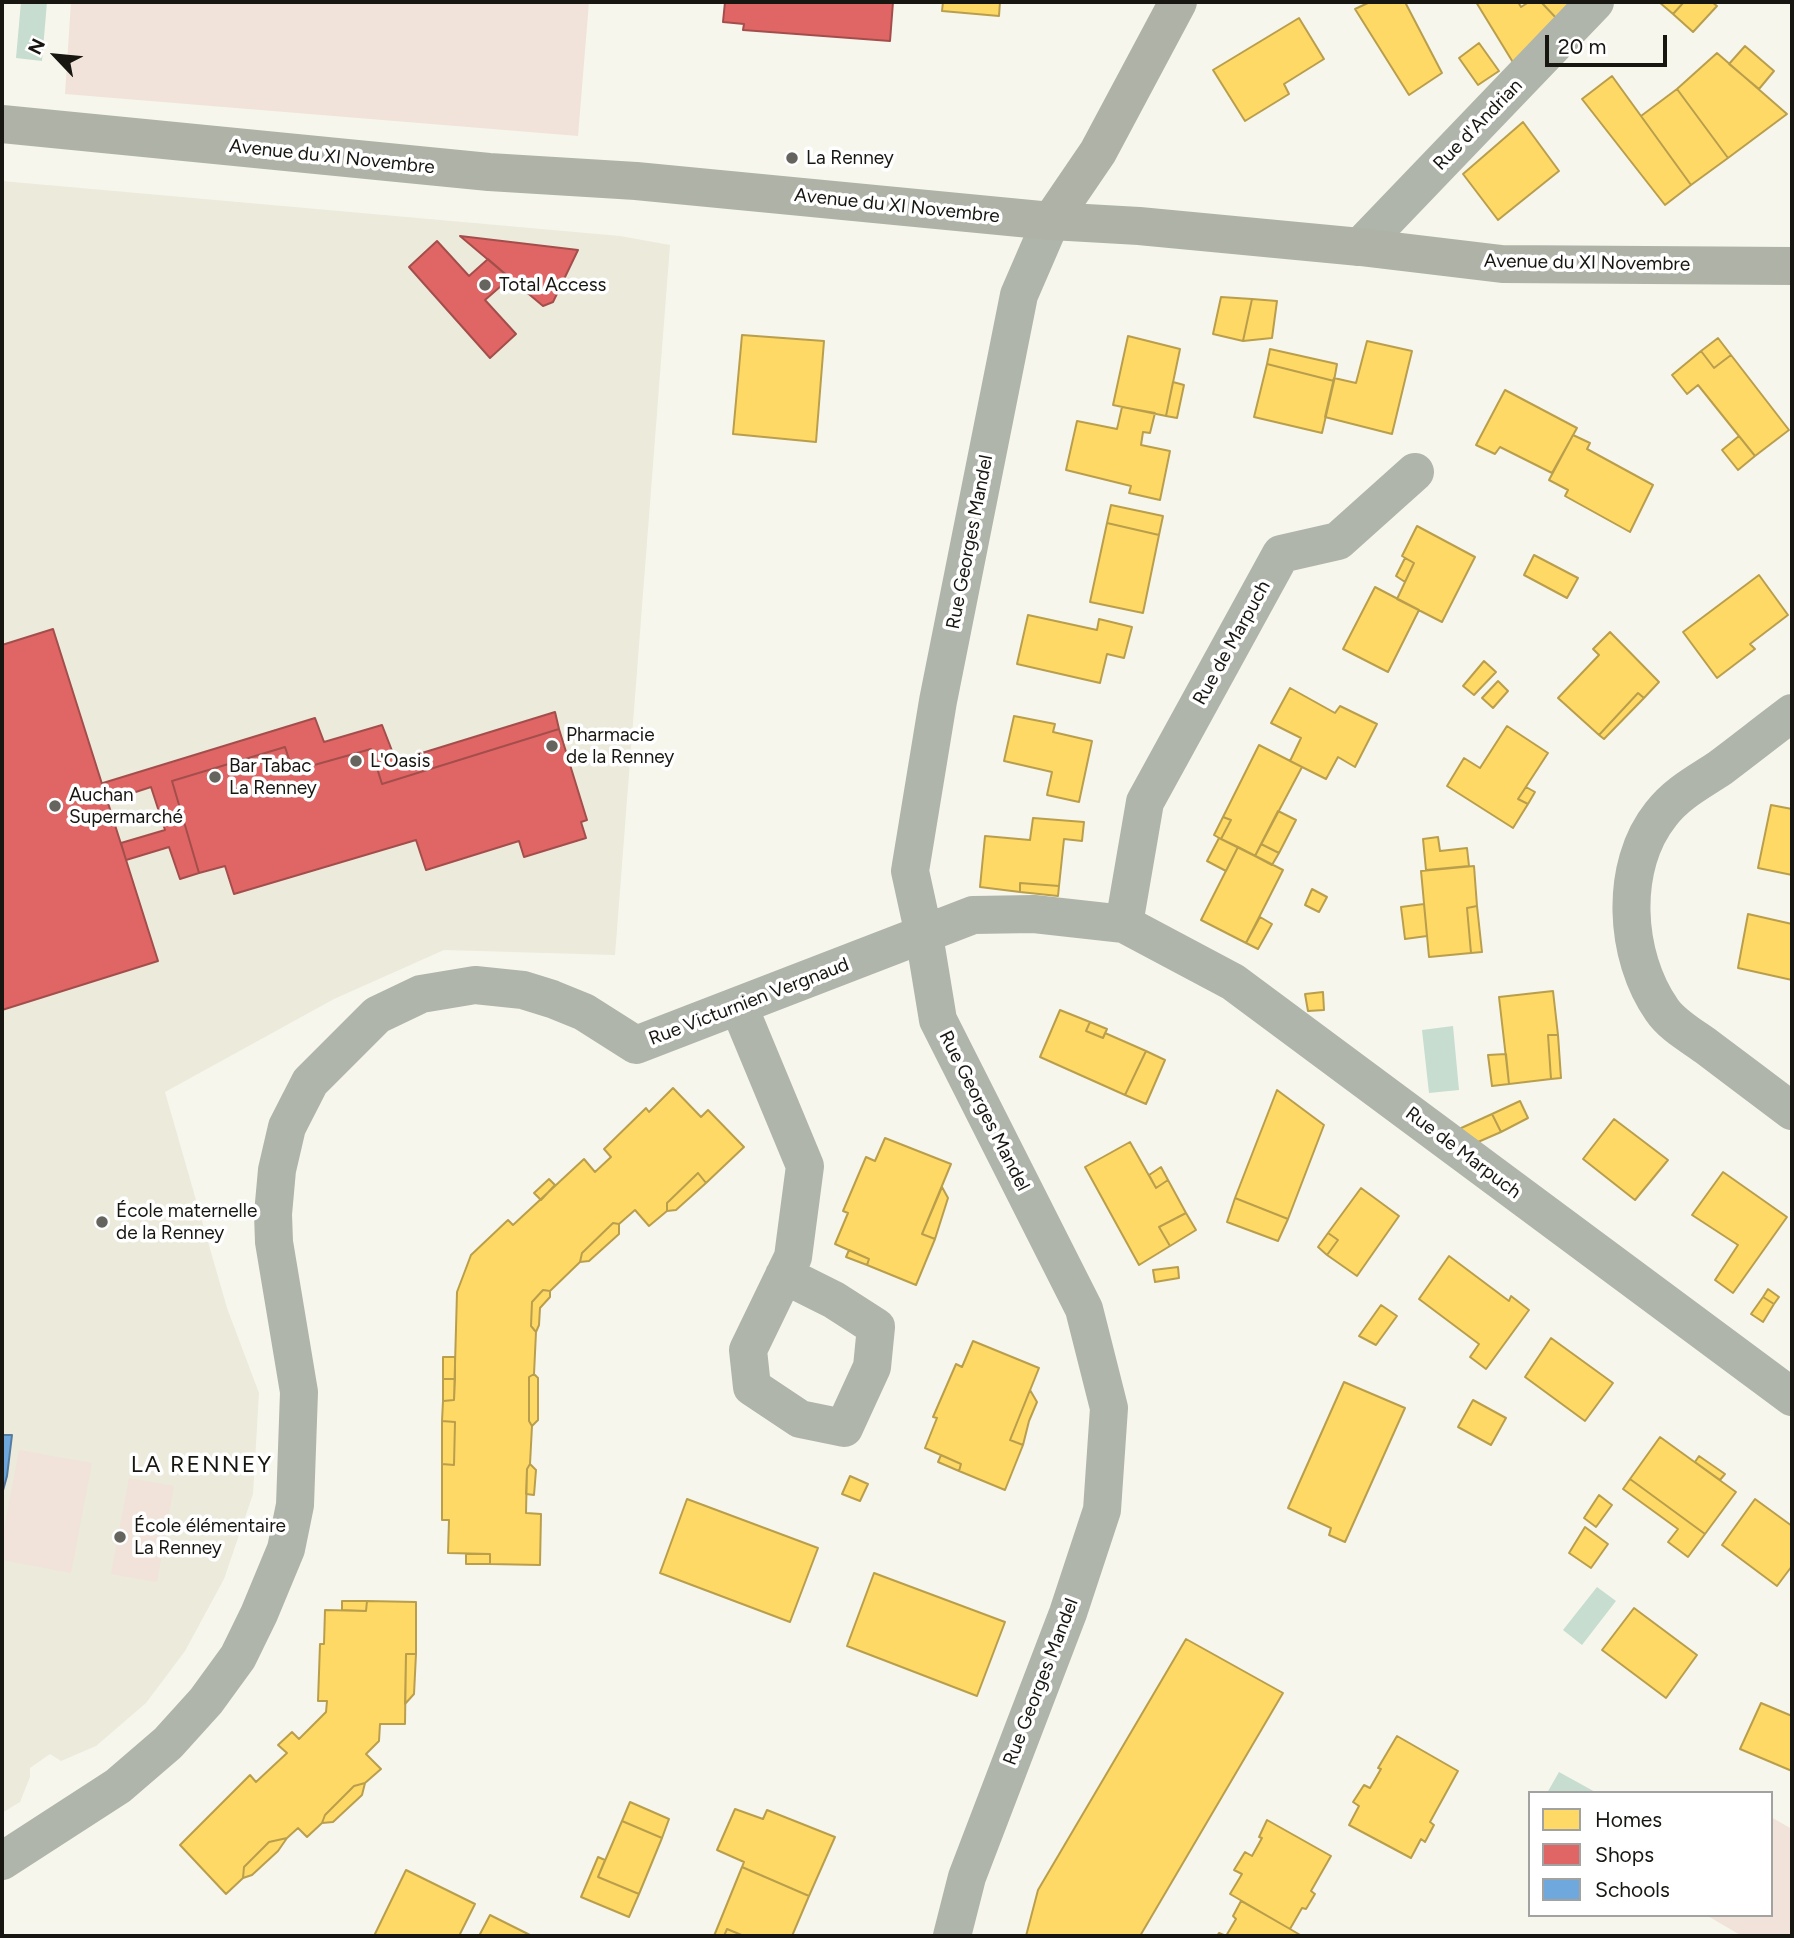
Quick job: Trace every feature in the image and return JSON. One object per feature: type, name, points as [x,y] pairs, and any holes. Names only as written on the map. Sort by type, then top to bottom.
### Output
[{"type":"main road","points":[[1051,221],[1098,152],[1178,2]]},
{"type":"main road","name":"Avenue du XI Novembre","points":[[2,124],[489,172],[636,181],[1051,221],[1139,226],[1360,247],[1502,264],[1792,265]]},
{"type":"street","name":"Rue d'Andrian","points":[[1360,247],[1595,2]]},
{"type":"street","name":"Rue Georges Mandel","points":[[952,1936],[967,1877],[1068,1613],[1102,1510],[1109,1408],[1084,1309],[938,1020],[910,871],[938,701],[1019,295],[1051,221]]},
{"type":"street","name":"Rue de Marpuch","points":[[1124,924],[1145,802],[1281,554],[1338,541],[1415,472]]},
{"type":"street","points":[[1792,713],[1683,791],[1660,815],[1636,865],[1630,902],[1635,947],[1662,1011],[1792,1111]]},
{"type":"street","name":"Rue de Marpuch","points":[[924,935],[973,915],[1034,914],[1124,924],[1233,982],[1792,1398]]},
{"type":"street","name":"Rue Victurnien Vergnaud","points":[[2,1861],[118,1786],[169,1743],[206,1701],[238,1657],[286,1549],[295,1505],[299,1392],[274,1241],[273,1214],[277,1170],[287,1127],[310,1082],[377,1015],[421,994],[475,985],[523,990],[584,1012],[636,1045],[924,935]]},
{"type":"street","points":[[739,1007],[805,1166],[793,1257],[784,1275]]},
{"type":"shaded area","points":[[21,2],[47,2],[42,61],[16,58]]},
{"type":"shaded area","points":[[71,2],[589,2],[578,136],[65,94]]},
{"type":"shaded area","points":[[2,181],[620,236],[670,245],[615,955],[444,950],[334,999],[165,1092],[227,1308],[259,1393],[253,1494],[224,1579],[185,1651],[146,1703],[96,1746],[61,1761],[50,1754],[30,1768],[30,1777],[20,1802],[2,1813]]},
{"type":"shaded area","points":[[1453,1026],[1459,1090],[1429,1093],[1422,1030]]},
{"type":"shaded area","points":[[19,1450],[92,1463],[71,1573],[2,1560],[2,1540]]},
{"type":"shaded area","points":[[129,1478],[174,1486],[157,1582],[111,1574]]},
{"type":"shaded area","points":[[1597,1587],[1616,1601],[1582,1645],[1563,1630]]},
{"type":"shaded area","points":[[1559,1772],[1593,1791],[1548,1791]]},
{"type":"shaded area","points":[[1773,1818],[1792,1829],[1792,1936],[1742,1936],[1709,1917],[1773,1917]]},
{"type":"building: Homes","points":[[943,2],[1000,2],[999,16],[942,11]]},
{"type":"building: Homes","points":[[1370,2],[1405,2],[1442,73],[1409,95],[1355,9]]},
{"type":"building: Homes","points":[[1476,2],[1518,2],[1521,7],[1529,2],[1541,2],[1558,20],[1514,64]]},
{"type":"building: Homes","points":[[1541,2],[1576,2],[1558,20]]},
{"type":"building: Homes","points":[[1659,2],[1684,2],[1673,14]]},
{"type":"building: Homes","points":[[1684,2],[1712,2],[1717,6],[1693,32],[1673,14]]},
{"type":"building: Homes","points":[[1299,18],[1324,59],[1284,84],[1289,94],[1245,121],[1213,70]]},
{"type":"building: Homes","points":[[1479,43],[1499,71],[1478,85],[1459,58]]},
{"type":"building: Homes","points":[[1745,46],[1774,71],[1759,89],[1729,64]]},
{"type":"building: Homes","points":[[1717,53],[1787,114],[1728,158],[1677,89]]},
{"type":"building: Homes","points":[[1612,76],[1691,185],[1665,205],[1582,99]]},
{"type":"building: Homes","points":[[1677,89],[1728,158],[1691,185],[1641,116]]},
{"type":"building: Homes","points":[[1523,122],[1559,171],[1498,220],[1463,174]]},
{"type":"building: Homes","points":[[1221,297],[1252,299],[1243,341],[1213,334]]},
{"type":"building: Homes","points":[[1252,299],[1277,301],[1272,338],[1243,341]]},
{"type":"building: Homes","points":[[742,335],[824,341],[816,442],[733,434]]},
{"type":"building: Homes","points":[[1128,336],[1180,349],[1166,416],[1113,405]]},
{"type":"building: Homes","points":[[1718,338],[1731,355],[1714,368],[1701,351]]},
{"type":"building: Homes","points":[[1367,341],[1412,351],[1392,434],[1325,417],[1334,378],[1356,383]]},
{"type":"building: Homes","points":[[1270,349],[1337,364],[1334,381],[1267,364]]},
{"type":"building: Homes","points":[[1701,351],[1714,368],[1731,355],[1789,430],[1755,456],[1698,385],[1687,394],[1672,375]]},
{"type":"building: Homes","points":[[1267,364],[1334,381],[1322,433],[1254,417]]},
{"type":"building: Homes","points":[[1173,382],[1184,385],[1177,418],[1166,416]]},
{"type":"building: Homes","points":[[1505,390],[1577,428],[1552,473],[1500,447],[1495,454],[1476,445]]},
{"type":"building: Homes","points":[[1122,407],[1155,413],[1150,433],[1143,432],[1141,445],[1170,451],[1160,500],[1129,493],[1131,486],[1066,470],[1077,421],[1117,429]]},
{"type":"building: Homes","points":[[1573,435],[1590,443],[1587,449],[1653,485],[1630,532],[1565,496],[1568,490],[1549,480]]},
{"type":"building: Homes","points":[[1739,436],[1755,456],[1738,470],[1722,450]]},
{"type":"building: Homes","points":[[1111,505],[1163,516],[1159,535],[1107,523]]},
{"type":"building: Homes","points":[[1107,523],[1159,535],[1143,613],[1090,602]]},
{"type":"building: Homes","points":[[1417,526],[1475,557],[1442,622],[1397,599],[1414,563],[1402,556]]},
{"type":"building: Homes","points":[[1534,555],[1578,578],[1567,598],[1524,575]]},
{"type":"building: Homes","points":[[1405,558],[1414,563],[1405,582],[1396,576]]},
{"type":"building: Homes","points":[[1759,575],[1788,615],[1750,644],[1755,649],[1717,678],[1683,632]]},
{"type":"building: Homes","points":[[1375,587],[1419,610],[1388,672],[1343,649]]},
{"type":"building: Homes","points":[[1028,615],[1097,630],[1099,619],[1132,627],[1124,658],[1107,654],[1100,683],[1017,664]]},
{"type":"building: Homes","points":[[1610,632],[1659,682],[1644,698],[1638,693],[1599,735],[1558,698],[1599,655],[1593,649]]},
{"type":"building: Homes","points":[[1484,661],[1496,672],[1474,695],[1463,686]]},
{"type":"building: Homes","points":[[1498,681],[1508,691],[1493,708],[1482,698]]},
{"type":"building: Homes","points":[[1290,688],[1335,713],[1340,706],[1377,724],[1355,767],[1338,757],[1326,779],[1290,761],[1301,738],[1271,723]]},
{"type":"building: Homes","points":[[1638,693],[1644,698],[1604,739],[1599,735]]},
{"type":"building: Homes","points":[[1014,716],[1055,724],[1053,732],[1092,741],[1079,802],[1047,795],[1052,772],[1004,761]]},
{"type":"building: Homes","points":[[1507,726],[1548,753],[1518,799],[1528,804],[1513,828],[1447,786],[1464,758],[1480,768]]},
{"type":"building: Homes","points":[[1259,745],[1302,767],[1255,856],[1221,839],[1231,820],[1223,817]]},
{"type":"building: Homes","points":[[1526,787],[1535,792],[1528,804],[1518,799]]},
{"type":"building: Homes","points":[[1771,805],[1792,809],[1792,875],[1758,868]]},
{"type":"building: Homes","points":[[1278,811],[1296,820],[1279,853],[1261,844]]},
{"type":"building: Homes","points":[[1223,817],[1231,820],[1221,839],[1214,835]]},
{"type":"building: Homes","points":[[1033,818],[1084,822],[1082,841],[1064,839],[1059,886],[1020,883],[1020,892],[980,887],[985,836],[1030,840]]},
{"type":"building: Homes","points":[[1438,837],[1440,851],[1467,848],[1469,866],[1426,870],[1423,839]]},
{"type":"building: Homes","points":[[1219,838],[1238,847],[1226,871],[1207,861]]},
{"type":"building: Homes","points":[[1261,844],[1279,853],[1272,865],[1255,856]]},
{"type":"building: Homes","points":[[1238,847],[1283,870],[1246,943],[1201,920]]},
{"type":"building: Homes","points":[[1474,866],[1477,906],[1467,908],[1471,953],[1429,957],[1421,871]]},
{"type":"building: Homes","points":[[1020,883],[1059,886],[1058,896],[1020,892]]},
{"type":"building: Homes","points":[[1312,889],[1327,897],[1319,912],[1305,905]]},
{"type":"building: Homes","points":[[1424,904],[1427,936],[1405,939],[1401,907]]},
{"type":"building: Homes","points":[[1477,906],[1482,952],[1471,953],[1467,908]]},
{"type":"building: Homes","points":[[1748,914],[1792,924],[1792,980],[1738,968]]},
{"type":"building: Homes","points":[[1260,917],[1272,924],[1258,949],[1246,943]]},
{"type":"building: Homes","points":[[1553,991],[1558,1035],[1548,1035],[1551,1079],[1509,1084],[1499,997]]},
{"type":"building: Homes","points":[[1323,992],[1324,1010],[1308,1011],[1305,994]]},
{"type":"building: Homes","points":[[1060,1010],[1090,1022],[1086,1031],[1103,1038],[1105,1033],[1146,1051],[1125,1095],[1040,1057]]},
{"type":"building: Homes","points":[[1090,1022],[1107,1029],[1103,1038],[1086,1031]]},
{"type":"building: Homes","points":[[1548,1035],[1558,1035],[1561,1078],[1551,1079]]},
{"type":"building: Homes","points":[[1146,1051],[1165,1060],[1146,1104],[1125,1095]]},
{"type":"building: Homes","points":[[1506,1054],[1509,1084],[1492,1086],[1488,1055]]},
{"type":"building: Homes","points":[[673,1088],[701,1117],[708,1110],[744,1147],[706,1183],[698,1173],[667,1203],[667,1211],[649,1226],[635,1210],[619,1224],[613,1223],[582,1253],[580,1262],[550,1291],[543,1290],[532,1302],[531,1326],[536,1332],[534,1374],[529,1377],[529,1421],[532,1426],[526,1513],[541,1514],[540,1565],[490,1564],[490,1554],[448,1553],[449,1520],[442,1520],[442,1464],[454,1465],[455,1422],[442,1421],[443,1401],[454,1400],[457,1292],[471,1255],[508,1220],[513,1225],[584,1159],[595,1172],[611,1157],[604,1149],[646,1108],[649,1112]]},
{"type":"building: Homes","points":[[1277,1090],[1324,1125],[1288,1219],[1235,1198]]},
{"type":"building: Homes","points":[[1520,1101],[1528,1118],[1501,1132],[1492,1114]]},
{"type":"building: Homes","points":[[1492,1114],[1501,1132],[1478,1142],[1459,1129]]},
{"type":"building: Homes","points":[[1614,1119],[1668,1160],[1635,1200],[1583,1159]]},
{"type":"building: Homes","points":[[885,1138],[951,1164],[922,1234],[935,1239],[916,1285],[867,1265],[869,1259],[835,1244],[848,1213],[843,1211],[866,1157],[875,1161]]},
{"type":"building: Homes","points":[[1130,1142],[1156,1188],[1168,1180],[1186,1213],[1159,1227],[1170,1246],[1139,1265],[1085,1167]]},
{"type":"building: Homes","points":[[1161,1167],[1168,1180],[1156,1188],[1149,1175]]},
{"type":"building: Homes","points":[[1723,1172],[1787,1217],[1733,1293],[1715,1280],[1738,1245],[1692,1215]]},
{"type":"building: Homes","points":[[698,1173],[706,1183],[676,1210],[667,1211],[667,1203]]},
{"type":"building: Homes","points":[[549,1179],[555,1185],[541,1200],[534,1193]]},
{"type":"building: Homes","points":[[942,1187],[948,1198],[935,1239],[922,1234]]},
{"type":"building: Homes","points":[[1361,1188],[1399,1216],[1357,1276],[1327,1255],[1338,1240],[1328,1233]]},
{"type":"building: Homes","points":[[1235,1198],[1288,1219],[1278,1241],[1227,1222]]},
{"type":"building: Homes","points":[[1186,1213],[1196,1230],[1170,1246],[1159,1227]]},
{"type":"building: Homes","points":[[613,1223],[619,1224],[619,1234],[589,1261],[580,1262],[582,1253]]},
{"type":"building: Homes","points":[[1328,1233],[1338,1240],[1327,1255],[1318,1247]]},
{"type":"building: Homes","points":[[849,1250],[869,1259],[867,1265],[846,1257]]},
{"type":"building: Homes","points":[[1449,1256],[1509,1301],[1511,1296],[1529,1310],[1486,1369],[1470,1357],[1479,1344],[1419,1299]]},
{"type":"building: Homes","points":[[1178,1267],[1179,1278],[1155,1282],[1153,1270]]},
{"type":"building: Homes","points":[[1768,1289],[1779,1297],[1774,1304],[1763,1297]]},
{"type":"building: Homes","points":[[543,1290],[550,1291],[550,1297],[540,1308],[536,1332],[531,1326],[532,1302]]},
{"type":"building: Homes","points":[[1763,1297],[1774,1304],[1763,1322],[1751,1314]]},
{"type":"building: Homes","points":[[1381,1305],[1397,1316],[1376,1345],[1359,1336]]},
{"type":"building: Homes","points":[[1551,1338],[1613,1383],[1585,1421],[1525,1377]]},
{"type":"building: Homes","points":[[973,1341],[1039,1368],[1010,1440],[1023,1445],[1005,1490],[959,1471],[961,1464],[925,1448],[937,1418],[933,1417],[956,1364],[962,1367]]},
{"type":"building: Homes","points":[[443,1357],[455,1357],[455,1379],[443,1379]]},
{"type":"building: Homes","points":[[534,1374],[538,1378],[538,1420],[532,1426],[529,1421],[529,1377]]},
{"type":"building: Homes","points":[[443,1379],[455,1379],[454,1400],[443,1401]]},
{"type":"building: Homes","points":[[1344,1382],[1405,1408],[1345,1542],[1329,1535],[1331,1528],[1288,1508]]},
{"type":"building: Homes","points":[[1030,1390],[1037,1402],[1023,1445],[1010,1440]]},
{"type":"building: Homes","points":[[1473,1400],[1506,1418],[1491,1445],[1458,1427]]},
{"type":"building: Homes","points":[[442,1421],[455,1422],[454,1465],[442,1464]]},
{"type":"building: Homes","points":[[1660,1437],[1736,1492],[1705,1534],[1630,1479]]},
{"type":"building: Homes","points":[[941,1455],[961,1464],[959,1471],[938,1462]]},
{"type":"building: Homes","points":[[1699,1456],[1725,1474],[1720,1480],[1695,1462]]},
{"type":"building: Homes","points":[[530,1464],[536,1470],[534,1495],[526,1494],[527,1469]]},
{"type":"building: Homes","points":[[850,1476],[868,1484],[860,1501],[842,1494]]},
{"type":"building: Homes","points":[[1630,1479],[1705,1534],[1688,1557],[1668,1542],[1678,1529],[1623,1489]]},
{"type":"building: Homes","points":[[1599,1495],[1612,1505],[1596,1527],[1584,1518]]},
{"type":"building: Homes","points":[[687,1499],[818,1548],[790,1622],[660,1573]]},
{"type":"building: Homes","points":[[1755,1499],[1792,1526],[1792,1566],[1777,1586],[1722,1545]]},
{"type":"building: Homes","points":[[1585,1527],[1608,1544],[1591,1568],[1569,1553]]},
{"type":"building: Homes","points":[[466,1554],[490,1554],[490,1564],[466,1564]]},
{"type":"building: Homes","points":[[874,1573],[1005,1622],[977,1696],[847,1646]]},
{"type":"building: Homes","points":[[342,1601],[367,1601],[366,1611],[342,1610]]},
{"type":"building: Homes","points":[[367,1601],[416,1602],[416,1654],[406,1654],[405,1724],[380,1724],[379,1741],[366,1754],[381,1769],[365,1783],[354,1786],[307,1837],[298,1828],[287,1838],[269,1842],[244,1867],[243,1878],[226,1894],[180,1845],[250,1775],[256,1782],[287,1753],[278,1745],[292,1732],[299,1739],[326,1712],[327,1701],[318,1701],[320,1644],[324,1644],[325,1610],[366,1611]]},
{"type":"building: Homes","points":[[1634,1608],[1697,1655],[1666,1698],[1602,1650]]},
{"type":"building: Homes","points":[[1186,1639],[1283,1693],[1140,1936],[1026,1936],[1038,1890]]},
{"type":"building: Homes","points":[[406,1654],[416,1654],[414,1694],[405,1704]]},
{"type":"building: Homes","points":[[1761,1703],[1792,1716],[1792,1771],[1740,1749]]},
{"type":"building: Homes","points":[[1397,1736],[1458,1771],[1430,1822],[1434,1825],[1425,1842],[1421,1839],[1411,1858],[1349,1825],[1359,1806],[1353,1802],[1364,1785],[1370,1788],[1381,1769],[1378,1768]]},
{"type":"building: Homes","points":[[365,1783],[362,1795],[333,1822],[322,1823],[325,1815],[354,1786]]},
{"type":"building: Homes","points":[[630,1802],[669,1819],[662,1838],[622,1821]]},
{"type":"building: Homes","points":[[735,1809],[763,1819],[767,1810],[835,1837],[809,1896],[742,1867],[744,1862],[717,1850]]},
{"type":"building: Homes","points":[[1267,1820],[1331,1856],[1311,1891],[1315,1894],[1306,1909],[1302,1908],[1290,1929],[1230,1894],[1242,1874],[1234,1870],[1245,1852],[1252,1856],[1262,1838],[1259,1837]]},
{"type":"building: Homes","points":[[622,1821],[662,1838],[639,1894],[598,1877]]},
{"type":"building: Homes","points":[[287,1838],[278,1851],[252,1875],[243,1878],[244,1867],[269,1842]]},
{"type":"building: Homes","points":[[598,1857],[605,1860],[598,1877],[639,1894],[629,1917],[581,1897]]},
{"type":"building: Homes","points":[[742,1867],[809,1896],[792,1936],[744,1936],[727,1929],[724,1936],[714,1936]]},
{"type":"building: Homes","points":[[406,1870],[475,1904],[459,1936],[374,1936]]},
{"type":"building: Homes","points":[[1241,1901],[1302,1936],[1226,1936],[1236,1919],[1233,1916]]},
{"type":"building: Homes","points":[[490,1915],[532,1936],[479,1936]]},
{"type":"building: Homes","points":[[727,1929],[744,1936],[724,1936]]},
{"type":"building: Shops","points":[[725,2],[893,2],[890,41],[743,30],[744,24],[723,22]]},
{"type":"building: Shops","points":[[460,236],[578,250],[553,302],[543,306]]},
{"type":"building: Shops","points":[[437,241],[469,276],[488,259],[510,278],[485,300],[516,334],[490,358],[409,267]]},
{"type":"building: Shops","name":"Auchan Supermarché","points":[[53,629],[158,961],[2,1010],[2,645]]},
{"type":"building: Shops","points":[[555,712],[559,729],[382,784],[371,749],[293,771],[285,747],[172,781],[199,873],[180,879],[169,847],[126,860],[121,843],[165,830],[151,787],[108,801],[103,783],[315,718],[324,742],[382,725],[396,761]]},
{"type":"building: Shops","points":[[559,729],[587,820],[581,822],[586,838],[524,857],[519,841],[426,870],[416,840],[234,894],[225,866],[199,873],[172,781],[285,747],[293,771],[371,749],[382,784]]},
{"type":"building: Schools","points":[[2,1435],[12,1435],[2,1494]]},
{"type":"place","name":"La Renney","points":[[792,158]]},
{"type":"place","name":"Total Access","points":[[485,285]]},
{"type":"place","name":"Pharmacie de la Renney","points":[[552,746]]},
{"type":"place","name":"L'Oasis","points":[[356,761]]},
{"type":"place","name":"Bar Tabac La Renney","points":[[215,777]]},
{"type":"place","name":"Auchan Supermarché","points":[[55,806]]},
{"type":"place","name":"École maternelle de la Renney","points":[[102,1222]]},
{"type":"place","name":"École élémentaire La Renney","points":[[120,1537]]},
{"type":"district","name":"LA RENNEY","points":[[202,1465]]}]
